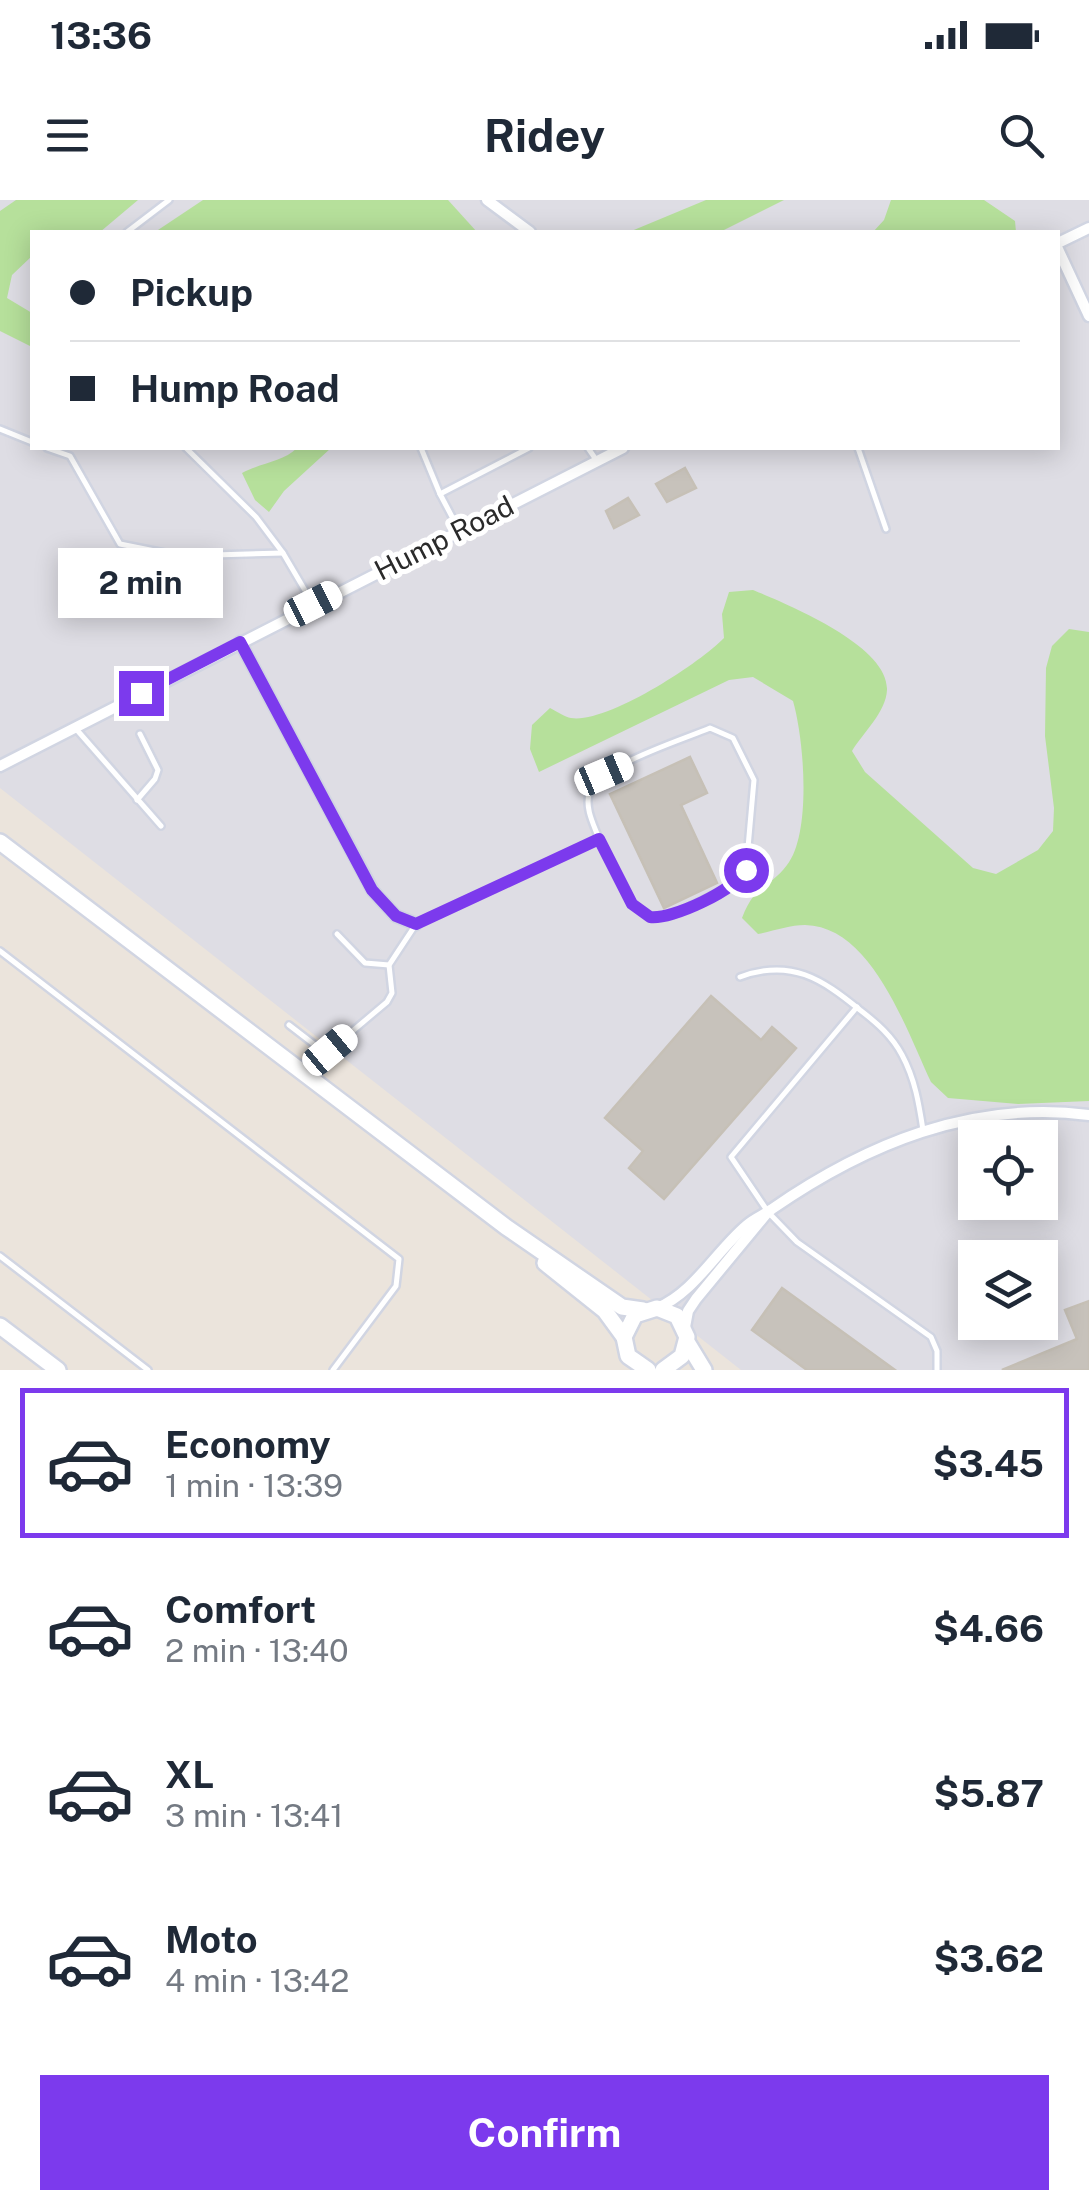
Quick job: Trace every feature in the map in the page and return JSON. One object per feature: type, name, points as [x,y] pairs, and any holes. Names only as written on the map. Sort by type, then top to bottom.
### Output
[{"type":"street","points":[[486,200],[527,230]]},
{"type":"street","points":[[1060,245],[1089,228]]},
{"type":"street","points":[[1060,251],[1089,316]]},
{"type":"street","name":"Hump Road","points":[[0,766],[618,450]]},
{"type":"street","points":[[240,642],[372,890],[396,916],[416,924]]},
{"type":"street","points":[[0,842],[506,1227],[605,1311],[634,1363],[648,1370]]},
{"type":"street","points":[[618,1370],[628,1323],[678,1298],[722,1246],[756,1217],[834,1168],[923,1130],[1000,1115],[1089,1115]]},
{"type":"street","points":[[662,1370],[679,1360],[688,1311],[696,1299],[768,1212]]},
{"type":"street","points":[[506,1227],[522,1234],[622,1307],[671,1312],[704,1370]]},
{"type":"street","points":[[0,1326],[58,1370]]},
{"type":"lane","points":[[130,230],[169,200]]},
{"type":"lane","points":[[0,429],[30,441]]},
{"type":"lane","points":[[53,450],[70,456],[120,544],[180,556],[283,553]]},
{"type":"lane","points":[[188,450],[256,517],[313,604]]},
{"type":"lane","points":[[422,450],[460,530]]},
{"type":"lane","points":[[440,494],[525,450]]},
{"type":"lane","points":[[589,450],[596,461]]},
{"type":"lane","points":[[859,450],[886,529]]},
{"type":"lane","points":[[75,727],[161,826]]},
{"type":"lane","points":[[710,728],[733,738],[754,780],[746,870],[736,884],[670,916],[650,917],[632,904],[599,839],[589,811],[589,796],[604,774],[710,728]]},
{"type":"lane","points":[[136,800],[156,779],[158,770],[140,734]]},
{"type":"lane","points":[[289,1025],[309,1044],[324,1052],[330,1050],[387,1002],[392,993],[388,965],[416,924],[599,839]]},
{"type":"lane","points":[[337,934],[365,963],[388,965]]},
{"type":"lane","points":[[0,951],[399,1258],[396,1286],[333,1370]]},
{"type":"lane","points":[[740,977],[766,971],[808,974],[825,981],[857,1007],[890,1036],[902,1056],[919,1099],[923,1130]]},
{"type":"lane","points":[[857,1007],[731,1157],[768,1212],[823,1264],[931,1338],[937,1351],[936,1370]]},
{"type":"lane","points":[[0,1256],[148,1370]]},
{"type":"shaded area","points":[[0,200],[1089,200],[1089,1370],[741,1370],[0,788]]},
{"type":"green space","points":[[16,200],[138,200],[102,230],[30,230],[30,258],[12,275],[7,298],[30,312],[30,346],[0,331],[0,211]]},
{"type":"green space","points":[[203,200],[448,200],[475,230],[158,230]]},
{"type":"green space","points":[[706,200],[784,200],[724,230],[634,230]]},
{"type":"green space","points":[[891,200],[984,200],[1015,221],[1016,230],[875,230],[884,220]]},
{"type":"green space","points":[[294,450],[329,450],[284,491],[269,512],[255,500],[242,473]]},
{"type":"green space","points":[[753,590],[834,629],[872,658],[883,674],[886,698],[852,751],[865,772],[973,868],[996,874],[1038,850],[1053,831],[1045,736],[1046,668],[1052,646],[1069,629],[1089,632],[1089,1101],[1018,1104],[948,1098],[931,1082],[884,985],[850,943],[829,930],[805,925],[758,934],[742,918],[757,892],[787,865],[795,850],[803,809],[803,761],[793,701],[753,677],[729,680],[539,772],[530,749],[532,725],[550,708],[569,717],[587,717],[607,712],[652,690],[724,638],[722,614],[729,592]]},
{"type":"building","points":[[685,468],[696,488],[667,502],[656,484]]},
{"type":"building","points":[[628,498],[639,515],[614,528],[606,511]]},
{"type":"building","points":[[690,757],[707,793],[681,805],[717,883],[664,908],[610,794]]},
{"type":"building","points":[[711,996],[761,1040],[772,1027],[796,1048],[664,1199],[629,1168],[643,1151],[605,1118]]},
{"type":"building","points":[[782,1288],[895,1370],[807,1370],[752,1330]]},
{"type":"building","points":[[1089,1301],[1089,1370],[1002,1370],[1077,1339],[1065,1310]]},
{"type":"route","points":[[141,693],[240,642],[372,890],[396,916],[416,924],[599,839],[632,904],[650,917],[670,916],[736,884],[746,870]]}]
